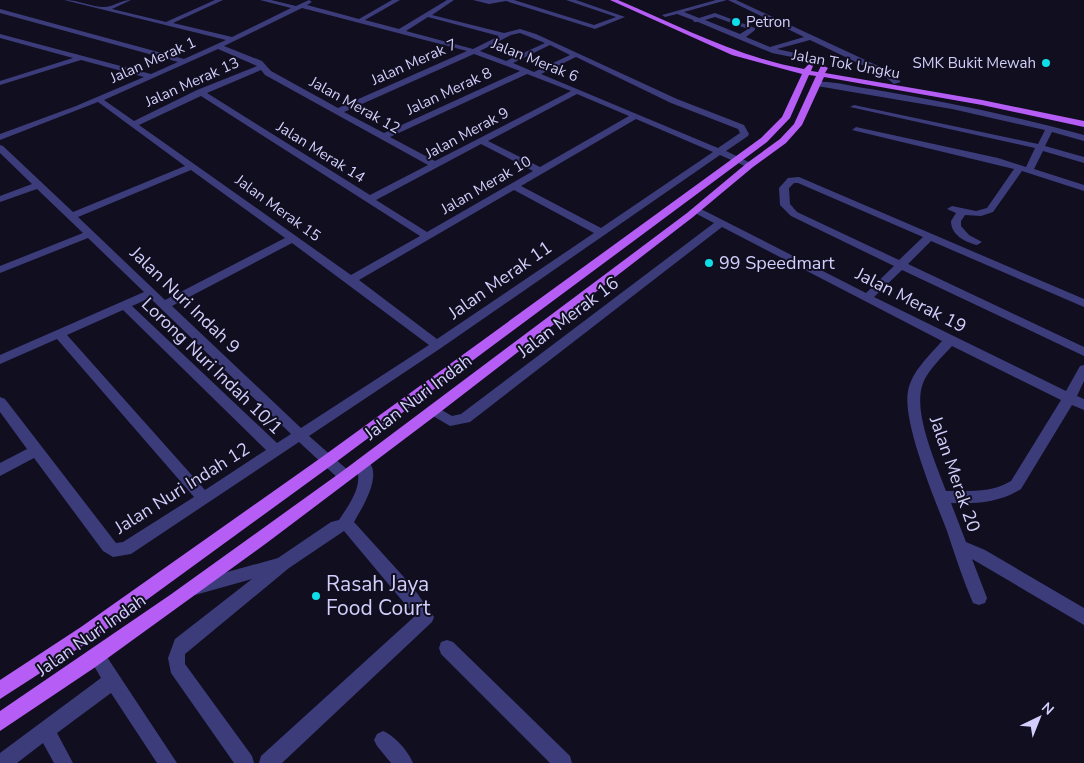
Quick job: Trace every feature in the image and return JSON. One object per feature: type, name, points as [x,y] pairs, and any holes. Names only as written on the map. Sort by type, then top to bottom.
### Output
[{"type":"main road","name":"Jalan Tok Ungku","points":[[613,0],[648,14],[722,49],[754,60],[808,68]]},
{"type":"main road","name":"Jalan Tok Ungku","points":[[627,0],[665,15],[722,42],[753,54],[782,56],[821,76],[973,100],[1084,124]]},
{"type":"main road","name":"Jalan Nuri Indah","points":[[0,690],[87,633],[327,461],[764,140],[786,118],[808,68]]},
{"type":"main road","name":"Jalan Tok Ungku","points":[[821,76],[897,82],[954,91],[1084,118]]},
{"type":"main road","name":"Jalan Nuri Indah","points":[[0,722],[97,657],[362,464],[696,210],[750,165],[783,141],[798,125],[821,76]]},
{"type":"street","points":[[67,0],[232,39]]},
{"type":"street","points":[[105,9],[128,0]]},
{"type":"street","points":[[166,24],[220,0]]},
{"type":"street","name":"Jalan Merak 6","points":[[263,0],[361,20],[474,51],[531,72],[750,165]]},
{"type":"street","name":"Jalan Merak 1","points":[[0,138],[98,99],[217,46],[313,0]]},
{"type":"street","points":[[361,20],[397,0]]},
{"type":"street","points":[[401,30],[451,0]]},
{"type":"street","points":[[476,0],[506,0],[595,27],[622,17],[569,0]]},
{"type":"street","points":[[665,15],[724,0]]},
{"type":"street","points":[[731,0],[886,73],[897,82]]},
{"type":"street","points":[[0,10],[184,61]]},
{"type":"street","points":[[678,12],[782,56],[820,61]]},
{"type":"street","points":[[426,15],[505,35]]},
{"type":"street","points":[[696,20],[715,15],[753,30],[739,38]]},
{"type":"street","name":"Jalan Merak 7","points":[[337,112],[474,51],[505,35],[520,31],[550,43]]},
{"type":"street","points":[[0,36],[149,76]]},
{"type":"street","points":[[769,49],[811,37]]},
{"type":"street","points":[[508,63],[550,43],[575,55]]},
{"type":"street","name":"Jalan Merak 12","points":[[217,46],[263,66],[268,73],[435,165]]},
{"type":"street","name":"Jalan Merak 8","points":[[383,137],[531,72],[575,55]]},
{"type":"street","name":"Jalan Merak 11","points":[[300,435],[437,345],[745,134],[741,127],[674,101],[575,55]]},
{"type":"street","points":[[0,83],[80,58]]},
{"type":"street","name":"Jalan Merak 13","points":[[134,124],[200,92],[263,66]]},
{"type":"street","points":[[821,76],[881,92],[1050,128],[1084,138]]},
{"type":"street","name":"Jalan Merak 9","points":[[370,199],[577,91]]},
{"type":"street","name":"Jalan Merak 14","points":[[200,92],[427,236]]},
{"type":"street","points":[[878,112],[881,92]]},
{"type":"street","name":"Jalan Merak 15","points":[[98,99],[351,280],[437,345]]},
{"type":"street","points":[[854,107],[1040,147],[1084,160]]},
{"type":"street","name":"Jalan Merak 10","points":[[351,280],[635,116]]},
{"type":"street","points":[[952,209],[962,212],[979,213],[990,210],[1024,169],[1040,147],[1050,128]]},
{"type":"street","points":[[856,130],[1024,169],[1084,188]]},
{"type":"street","points":[[481,141],[540,171]]},
{"type":"street","name":"Jalan Nuri Indah 9","points":[[0,148],[327,461],[345,476]]},
{"type":"street","points":[[71,216],[193,166]]},
{"type":"street","points":[[1084,303],[929,238],[799,180],[791,180],[784,188],[785,205],[794,214],[1084,352]]},
{"type":"street","points":[[0,199],[39,185]]},
{"type":"street","points":[[514,186],[600,232]]},
{"type":"street","name":"Jalan Merak 19","points":[[696,210],[950,340],[1084,406]]},
{"type":"street","points":[[962,212],[956,221],[956,227],[965,237],[977,242]]},
{"type":"street","name":"Jalan Merak 16","points":[[434,410],[450,421],[465,418],[721,223]]},
{"type":"street","points":[[0,270],[89,234]]},
{"type":"street","points":[[164,306],[293,238]]},
{"type":"street","points":[[868,298],[899,265],[929,238]]},
{"type":"street","points":[[0,360],[151,293]]},
{"type":"street","name":"Lorong Nuri Indah 10/1","points":[[124,305],[276,451]]},
{"type":"street","points":[[59,334],[204,499]]},
{"type":"street","name":"Jalan Merak 20","points":[[950,340],[922,373],[914,393],[915,416],[941,497],[979,598]]},
{"type":"street","points":[[941,497],[992,496],[1012,489],[1024,474],[1084,369]]},
{"type":"street","name":"Jalan Nuri Indah 12","points":[[0,402],[113,550],[133,546],[300,435]]},
{"type":"street","points":[[0,470],[36,450]]},
{"type":"street","points":[[344,525],[366,483],[367,468],[362,464]]},
{"type":"street","points":[[245,763],[177,667],[176,656],[181,644],[284,563],[336,527],[344,525],[353,530],[426,617],[268,763]]},
{"type":"street","points":[[960,547],[980,554],[1084,617]]},
{"type":"street","points":[[191,589],[284,563]]},
{"type":"street","points":[[447,648],[563,763]]},
{"type":"street","points":[[97,657],[168,763]]},
{"type":"street","points":[[2,763],[112,681]]},
{"type":"street","points":[[46,730],[64,763]]},
{"type":"street","points":[[383,740],[404,763]]},
{"type":"place","name":"Petron","points":[[736,22]]},
{"type":"place","name":"SMK Bukit Mewah","points":[[1046,63]]},
{"type":"place","name":"99 Speedmart","points":[[709,263]]},
{"type":"place","name":"Rasah Jaya Food Court","points":[[316,596]]}]
